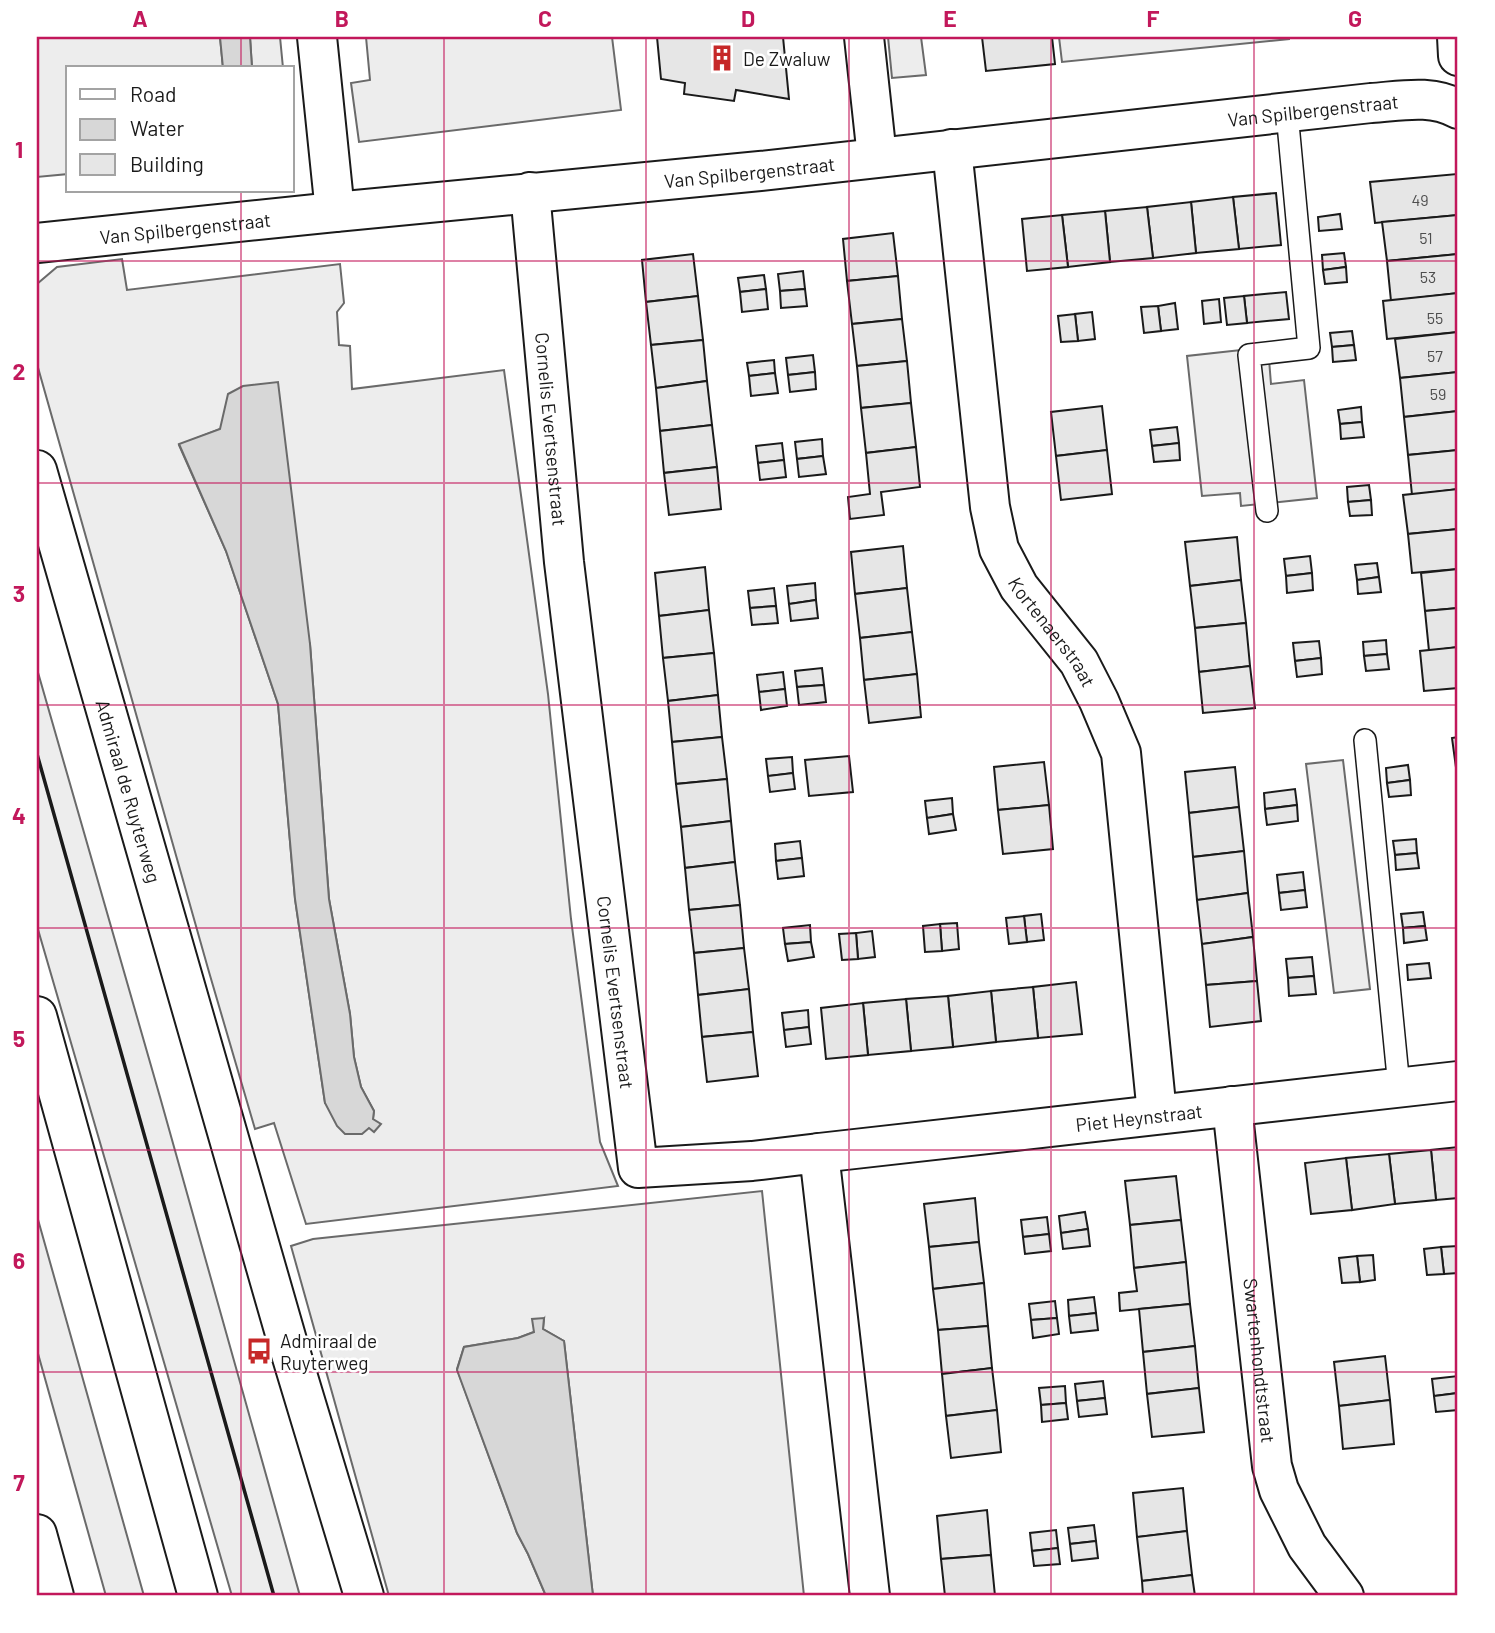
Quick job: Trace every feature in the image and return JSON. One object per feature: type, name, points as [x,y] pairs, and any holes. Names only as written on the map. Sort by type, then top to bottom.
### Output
[{"type":"main road","points":[[317,37],[335,212]]},
{"type":"main road","points":[[864,37],[877,157]]},
{"type":"main road","points":[[1457,37],[1458,56]]},
{"type":"main road","name":"Van Spilbergenstraat","points":[[37,243],[760,171],[1371,103],[1431,99],[1458,108]]},
{"type":"main road","name":"Kortenaerstraat","points":[[952,149],[990,507],[999,548],[1019,587],[1079,663],[1121,752],[1157,1114]]},
{"type":"main road","name":"Cornelis Evertsenstraat","points":[[530,192],[563,550],[638,1168],[751,1161],[819,1153]]},
{"type":"main road","name":"Admiraal de Ruyterweg","points":[[37,470],[288,1344],[364,1596]]},
{"type":"main road","points":[[37,1016],[198,1596]]},
{"type":"main road","name":"Piet Heynstraat","points":[[819,1153],[1458,1081]]},
{"type":"main road","name":"Swartenhondtstraat","points":[[1232,1106],[1272,1465],[1279,1490],[1307,1546],[1344,1596]]},
{"type":"main road","points":[[819,1153],[870,1596]]},
{"type":"main road","points":[[37,1534],[54,1596]]},
{"type":"lane","points":[[1267,511],[1249,355],[1310,348],[1287,113]]},
{"type":"lane","points":[[1365,740],[1399,1087]]},
{"type":"shaded area","points":[[37,37],[220,37],[223,66],[66,66],[66,174],[37,177]]},
{"type":"shaded area","points":[[250,37],[280,37],[283,66],[252,66]]},
{"type":"shaded area","points":[[366,37],[612,37],[621,110],[359,142],[351,83],[370,80]]},
{"type":"shaded area","points":[[888,37],[921,37],[926,75],[892,78]]},
{"type":"shaded area","points":[[1059,37],[1289,37],[1289,39],[1062,62]]},
{"type":"shaded area","points":[[122,259],[127,290],[340,264],[344,303],[337,312],[339,345],[350,346],[352,389],[504,370],[548,694],[571,919],[600,1142],[618,1186],[306,1224],[274,1123],[255,1129],[37,364],[37,284],[57,267]],"holes":[[[220,429],[310,644],[329,899],[350,1014],[354,1057],[361,1087],[374,1111],[373,1119],[325,1103],[295,899],[278,704],[226,551],[179,445]]]},
{"type":"shaded area","points":[[1268,347],[1271,384],[1304,380],[1317,498],[1241,506],[1240,493],[1202,496],[1187,356]]},
{"type":"shaded area","points":[[37,669],[300,1596],[232,1596],[37,926]]},
{"type":"shaded area","points":[[1343,760],[1370,989],[1334,993],[1306,764]]},
{"type":"shaded area","points":[[762,1191],[804,1596],[593,1596],[564,1341],[543,1329],[544,1319],[534,1332],[518,1338],[464,1347],[457,1369],[517,1533],[546,1596],[389,1596],[291,1246],[313,1239]]},
{"type":"shaded area","points":[[37,1216],[144,1596],[106,1596],[37,1350]]},
{"type":"water","points":[[220,37],[250,37],[252,66],[223,66]]},
{"type":"water","points":[[278,382],[310,644],[329,899],[350,1014],[354,1057],[361,1087],[374,1111],[373,1119],[381,1124],[374,1132],[369,1128],[362,1134],[345,1134],[337,1126],[325,1103],[295,899],[278,704],[226,551],[179,444],[220,429],[228,394],[243,386]]},
{"type":"water","points":[[544,1318],[543,1329],[564,1341],[593,1596],[546,1596],[517,1533],[457,1370],[464,1347],[518,1338],[534,1332],[532,1319]]},
{"type":"building","name":"De Zwaluw","points":[[657,37],[783,37],[789,99],[736,90],[734,101],[684,94],[685,83],[661,79]]},
{"type":"building","points":[[982,37],[1052,37],[1055,64],[986,71]]},
{"type":"building","points":[[1457,174],[1458,215],[1375,223],[1370,182]]},
{"type":"building","points":[[1276,193],[1281,245],[1239,249],[1233,197]]},
{"type":"building","points":[[1233,197],[1239,249],[1196,253],[1191,202]]},
{"type":"building","points":[[1191,202],[1196,253],[1153,258],[1147,207]]},
{"type":"building","points":[[1147,207],[1153,258],[1110,262],[1105,211]]},
{"type":"building","points":[[1105,211],[1110,262],[1068,267],[1062,215]]},
{"type":"building","points":[[1340,214],[1342,229],[1319,231],[1318,217]]},
{"type":"building","points":[[1062,215],[1068,267],[1027,271],[1022,219]]},
{"type":"building","points":[[1458,215],[1458,254],[1387,261],[1382,222]]},
{"type":"building","points":[[893,233],[898,276],[847,281],[843,239]]},
{"type":"building","points":[[1344,253],[1346,267],[1323,270],[1322,255]]},
{"type":"building","points":[[693,254],[698,296],[646,302],[642,260]]},
{"type":"building","points":[[1458,254],[1458,293],[1391,301],[1387,261]]},
{"type":"building","points":[[1346,267],[1347,282],[1325,284],[1323,270]]},
{"type":"building","points":[[803,271],[805,289],[780,291],[778,274]]},
{"type":"building","points":[[764,275],[766,289],[740,292],[738,278]]},
{"type":"building","points":[[898,276],[902,319],[852,324],[847,281]]},
{"type":"building","points":[[766,289],[768,309],[742,312],[740,292]]},
{"type":"building","points":[[805,289],[807,306],[781,308],[780,291]]},
{"type":"building","points":[[1286,292],[1289,319],[1247,323],[1244,296]]},
{"type":"building","points":[[1458,293],[1458,332],[1387,339],[1383,301]]},
{"type":"building","points":[[698,296],[703,340],[651,345],[646,302]]},
{"type":"building","points":[[1244,296],[1247,323],[1227,325],[1224,298]]},
{"type":"building","points":[[1219,299],[1221,322],[1204,324],[1202,301]]},
{"type":"building","points":[[1175,303],[1178,329],[1161,331],[1158,306]]},
{"type":"building","points":[[1158,306],[1161,331],[1144,333],[1141,307]]},
{"type":"building","points":[[1092,312],[1095,339],[1078,341],[1075,314]]},
{"type":"building","points":[[1075,314],[1078,341],[1061,342],[1058,316]]},
{"type":"building","points":[[902,319],[907,361],[857,366],[852,324]]},
{"type":"building","points":[[1352,331],[1354,345],[1332,347],[1330,333]]},
{"type":"building","points":[[1458,332],[1458,372],[1400,378],[1395,339]]},
{"type":"building","points":[[703,340],[707,381],[656,388],[651,345]]},
{"type":"building","points":[[1354,345],[1356,360],[1333,362],[1332,347]]},
{"type":"building","points":[[813,355],[815,372],[788,375],[786,358]]},
{"type":"building","points":[[774,360],[775,373],[749,376],[747,363]]},
{"type":"building","points":[[907,361],[911,403],[861,408],[857,366]]},
{"type":"building","points":[[815,372],[816,389],[790,392],[788,375]]},
{"type":"building","points":[[1458,372],[1458,411],[1404,417],[1400,378]]},
{"type":"building","points":[[775,373],[778,393],[751,396],[749,376]]},
{"type":"building","points":[[707,381],[712,425],[660,431],[656,388]]},
{"type":"building","points":[[911,403],[916,447],[866,453],[861,408]]},
{"type":"building","points":[[1102,406],[1107,450],[1056,456],[1051,412]]},
{"type":"building","points":[[1361,407],[1362,422],[1340,424],[1338,410]]},
{"type":"building","points":[[1458,411],[1458,450],[1408,455],[1404,417]]},
{"type":"building","points":[[1362,422],[1364,437],[1341,439],[1340,424]]},
{"type":"building","points":[[712,425],[717,467],[664,473],[660,431]]},
{"type":"building","points":[[1177,427],[1179,443],[1152,446],[1150,430]]},
{"type":"building","points":[[822,439],[823,456],[797,459],[795,442]]},
{"type":"building","points":[[782,443],[784,460],[758,463],[756,446]]},
{"type":"building","points":[[1179,443],[1180,460],[1154,462],[1152,446]]},
{"type":"building","points":[[916,447],[920,487],[881,492],[884,515],[850,519],[848,497],[870,494],[866,453]]},
{"type":"building","points":[[1107,450],[1112,494],[1061,500],[1056,456]]},
{"type":"building","points":[[1458,450],[1458,489],[1412,495],[1408,455]]},
{"type":"building","points":[[823,456],[826,474],[799,477],[797,459]]},
{"type":"building","points":[[784,460],[786,477],[760,480],[758,463]]},
{"type":"building","points":[[717,467],[721,509],[669,515],[664,473]]},
{"type":"building","points":[[1369,485],[1371,500],[1348,502],[1347,487]]},
{"type":"building","points":[[1458,489],[1458,529],[1408,534],[1403,495]]},
{"type":"building","points":[[1371,500],[1372,515],[1350,516],[1348,502]]},
{"type":"building","points":[[1458,529],[1458,569],[1412,573],[1408,534]]},
{"type":"building","points":[[1237,537],[1241,580],[1190,586],[1185,542]]},
{"type":"building","points":[[903,546],[907,588],[855,594],[851,552]]},
{"type":"building","points":[[1310,556],[1312,573],[1286,576],[1284,559]]},
{"type":"building","points":[[1377,563],[1379,577],[1357,580],[1355,565]]},
{"type":"building","points":[[705,567],[709,610],[659,616],[655,573]]},
{"type":"building","points":[[1458,569],[1458,608],[1425,611],[1421,573]]},
{"type":"building","points":[[1312,573],[1313,590],[1287,593],[1286,576]]},
{"type":"building","points":[[1379,577],[1381,592],[1358,594],[1357,580]]},
{"type":"building","points":[[1241,580],[1246,623],[1195,628],[1190,586]]},
{"type":"building","points":[[815,583],[816,600],[789,604],[787,586]]},
{"type":"building","points":[[774,588],[776,606],[750,608],[748,591]]},
{"type":"building","points":[[907,588],[912,632],[860,638],[855,594]]},
{"type":"building","points":[[816,600],[818,618],[791,621],[789,604]]},
{"type":"building","points":[[776,606],[778,623],[752,625],[750,608]]},
{"type":"building","points":[[1458,608],[1458,647],[1429,651],[1425,611]]},
{"type":"building","points":[[709,610],[714,653],[663,658],[659,616]]},
{"type":"building","points":[[1246,623],[1250,666],[1199,672],[1195,628]]},
{"type":"building","points":[[912,632],[917,674],[864,680],[860,638]]},
{"type":"building","points":[[1386,640],[1387,654],[1364,656],[1363,642]]},
{"type":"building","points":[[1319,641],[1321,658],[1295,661],[1293,643]]},
{"type":"building","points":[[1458,647],[1458,688],[1424,691],[1420,651]]},
{"type":"building","points":[[714,653],[718,695],[668,701],[663,658]]},
{"type":"building","points":[[1387,654],[1389,669],[1366,671],[1364,656]]},
{"type":"building","points":[[1321,658],[1322,674],[1297,677],[1295,661]]},
{"type":"building","points":[[1250,666],[1255,708],[1203,713],[1199,672]]},
{"type":"building","points":[[822,668],[824,685],[797,687],[795,671]]},
{"type":"building","points":[[783,672],[785,689],[759,692],[757,675]]},
{"type":"building","points":[[917,674],[921,717],[869,723],[864,680]]},
{"type":"building","points":[[824,685],[826,702],[799,705],[797,687]]},
{"type":"building","points":[[785,689],[787,706],[761,710],[759,692]]},
{"type":"building","points":[[718,695],[722,737],[672,742],[668,701]]},
{"type":"building","points":[[722,737],[727,779],[676,784],[672,742]]},
{"type":"building","points":[[1458,737],[1458,775],[1457,775],[1452,738]]},
{"type":"building","points":[[849,756],[853,792],[809,796],[805,760]]},
{"type":"building","points":[[792,757],[793,773],[768,776],[766,759]]},
{"type":"building","points":[[1044,762],[1049,805],[998,810],[994,767]]},
{"type":"building","points":[[1408,765],[1410,780],[1387,783],[1386,768]]},
{"type":"building","points":[[1235,767],[1239,807],[1189,813],[1185,772]]},
{"type":"building","points":[[793,773],[795,789],[770,792],[768,776]]},
{"type":"building","points":[[727,779],[731,821],[681,827],[676,784]]},
{"type":"building","points":[[1410,780],[1411,795],[1389,797],[1387,783]]},
{"type":"building","points":[[1295,789],[1297,805],[1265,809],[1264,793]]},
{"type":"building","points":[[952,798],[953,814],[927,818],[925,801]]},
{"type":"building","points":[[1049,805],[1053,849],[1003,854],[998,810]]},
{"type":"building","points":[[1297,805],[1298,821],[1267,825],[1265,809]]},
{"type":"building","points":[[1239,807],[1244,851],[1193,857],[1189,813]]},
{"type":"building","points":[[953,814],[956,830],[929,834],[927,818]]},
{"type":"building","points":[[731,821],[735,862],[685,868],[681,827]]},
{"type":"building","points":[[1416,839],[1417,853],[1395,855],[1393,841]]},
{"type":"building","points":[[800,841],[802,858],[776,861],[775,844]]},
{"type":"building","points":[[1244,851],[1248,893],[1197,900],[1193,857]]},
{"type":"building","points":[[1417,853],[1419,868],[1396,870],[1395,855]]},
{"type":"building","points":[[802,858],[804,876],[778,879],[776,861]]},
{"type":"building","points":[[735,862],[740,905],[689,910],[685,868]]},
{"type":"building","points":[[1303,872],[1305,890],[1279,893],[1277,875]]},
{"type":"building","points":[[1305,890],[1307,907],[1281,910],[1279,893]]},
{"type":"building","points":[[1248,893],[1253,937],[1202,944],[1197,900]]},
{"type":"building","points":[[740,905],[744,948],[694,953],[689,910]]},
{"type":"building","points":[[1423,912],[1425,926],[1403,928],[1401,914]]},
{"type":"building","points":[[1041,914],[1044,940],[1027,942],[1024,916]]},
{"type":"building","points":[[1024,916],[1027,942],[1009,944],[1006,918]]},
{"type":"building","points":[[957,923],[959,949],[942,951],[940,924]]},
{"type":"building","points":[[940,924],[942,951],[925,952],[923,926]]},
{"type":"building","points":[[810,925],[811,942],[785,944],[783,928]]},
{"type":"building","points":[[1425,926],[1427,940],[1404,943],[1403,928]]},
{"type":"building","points":[[872,931],[875,957],[858,959],[856,933]]},
{"type":"building","points":[[856,933],[858,959],[842,960],[839,934]]},
{"type":"building","points":[[1253,937],[1257,981],[1206,985],[1202,944]]},
{"type":"building","points":[[811,942],[814,957],[788,961],[785,944]]},
{"type":"building","points":[[744,948],[749,989],[698,995],[694,953]]},
{"type":"building","points":[[1312,957],[1314,976],[1288,978],[1286,959]]},
{"type":"building","points":[[1429,963],[1431,978],[1408,980],[1407,965]]},
{"type":"building","points":[[1314,976],[1316,994],[1289,996],[1288,978]]},
{"type":"building","points":[[1257,981],[1261,1021],[1210,1027],[1206,985]]},
{"type":"building","points":[[1076,982],[1082,1034],[1038,1038],[1033,987]]},
{"type":"building","points":[[1033,987],[1038,1038],[996,1042],[991,991]]},
{"type":"building","points":[[749,989],[753,1032],[702,1037],[698,995]]},
{"type":"building","points":[[991,991],[996,1042],[953,1047],[948,996]]},
{"type":"building","points":[[948,996],[953,1047],[911,1051],[906,999]]},
{"type":"building","points":[[906,999],[911,1051],[868,1055],[863,1003]]},
{"type":"building","points":[[863,1003],[868,1055],[826,1059],[821,1008]]},
{"type":"building","points":[[808,1010],[809,1027],[784,1030],[782,1013]]},
{"type":"building","points":[[809,1027],[811,1044],[786,1047],[784,1030]]},
{"type":"building","points":[[753,1032],[758,1076],[707,1082],[702,1037]]},
{"type":"building","points":[[1458,1147],[1458,1198],[1436,1200],[1431,1150]]},
{"type":"building","points":[[1431,1150],[1436,1200],[1395,1204],[1389,1154]]},
{"type":"building","points":[[1389,1154],[1395,1204],[1352,1210],[1346,1158]]},
{"type":"building","points":[[1346,1158],[1352,1210],[1311,1214],[1305,1163]]},
{"type":"building","points":[[1176,1176],[1181,1220],[1130,1225],[1125,1181]]},
{"type":"building","points":[[975,1198],[979,1242],[929,1247],[924,1204]]},
{"type":"building","points":[[1085,1212],[1088,1229],[1061,1233],[1059,1216]]},
{"type":"building","points":[[1047,1217],[1049,1234],[1023,1237],[1021,1220]]},
{"type":"building","points":[[1181,1220],[1186,1262],[1134,1268],[1130,1225]]},
{"type":"building","points":[[1088,1229],[1090,1246],[1063,1249],[1061,1233]]},
{"type":"building","points":[[1049,1234],[1051,1251],[1025,1254],[1023,1237]]},
{"type":"building","points":[[979,1242],[984,1283],[933,1289],[929,1247]]},
{"type":"building","points":[[1458,1246],[1458,1273],[1444,1274],[1441,1247]]},
{"type":"building","points":[[1441,1247],[1444,1274],[1427,1275],[1424,1249]]},
{"type":"building","points":[[1373,1255],[1375,1280],[1360,1282],[1357,1256]]},
{"type":"building","points":[[1357,1256],[1360,1282],[1342,1283],[1339,1258]]},
{"type":"building","points":[[1186,1262],[1190,1304],[1120,1311],[1119,1293],[1137,1291],[1134,1268]]},
{"type":"building","points":[[984,1283],[988,1326],[938,1330],[933,1289]]},
{"type":"building","points":[[1094,1297],[1096,1313],[1069,1316],[1068,1300]]},
{"type":"building","points":[[1055,1301],[1057,1318],[1031,1320],[1029,1304]]},
{"type":"building","points":[[1190,1304],[1195,1346],[1143,1352],[1139,1309]]},
{"type":"building","points":[[1096,1313],[1098,1330],[1071,1333],[1069,1316]]},
{"type":"building","points":[[1057,1318],[1059,1334],[1033,1338],[1031,1320]]},
{"type":"building","points":[[988,1326],[992,1368],[942,1374],[938,1330]]},
{"type":"building","points":[[1195,1346],[1199,1388],[1147,1394],[1143,1352]]},
{"type":"building","points":[[1385,1356],[1390,1400],[1339,1406],[1334,1362]]},
{"type":"building","points":[[992,1368],[997,1410],[946,1416],[942,1374]]},
{"type":"building","points":[[1458,1376],[1458,1393],[1434,1396],[1432,1379]]},
{"type":"building","points":[[1103,1381],[1105,1398],[1077,1401],[1075,1384]]},
{"type":"building","points":[[1065,1386],[1066,1403],[1041,1405],[1039,1388]]},
{"type":"building","points":[[1199,1388],[1204,1432],[1152,1437],[1147,1394]]},
{"type":"building","points":[[1458,1393],[1458,1410],[1436,1412],[1434,1396]]},
{"type":"building","points":[[1105,1398],[1107,1414],[1079,1417],[1077,1401]]},
{"type":"building","points":[[1390,1400],[1394,1444],[1343,1449],[1339,1406]]},
{"type":"building","points":[[1066,1403],[1068,1419],[1042,1422],[1041,1405]]},
{"type":"building","points":[[997,1410],[1001,1452],[951,1458],[946,1416]]},
{"type":"building","points":[[1183,1488],[1187,1531],[1137,1537],[1133,1493]]},
{"type":"building","points":[[987,1510],[991,1555],[941,1559],[937,1516]]},
{"type":"building","points":[[1094,1525],[1096,1541],[1070,1544],[1068,1528]]},
{"type":"building","points":[[1056,1530],[1058,1548],[1032,1551],[1030,1533]]},
{"type":"building","points":[[1187,1531],[1192,1575],[1142,1581],[1137,1537]]},
{"type":"building","points":[[1096,1541],[1098,1558],[1072,1561],[1070,1544]]},
{"type":"building","points":[[1058,1548],[1060,1564],[1034,1566],[1032,1551]]},
{"type":"building","points":[[991,1555],[995,1596],[945,1596],[941,1559]]},
{"type":"building","points":[[1192,1575],[1195,1596],[1143,1596],[1142,1581]]},
{"type":"wall","points":[[37,754],[274,1596]]},
{"type":"place","name":"De Zwaluw","points":[[722,58]]},
{"type":"place","name":"Admiraal de Ruyterweg","points":[[259,1351]]}]
